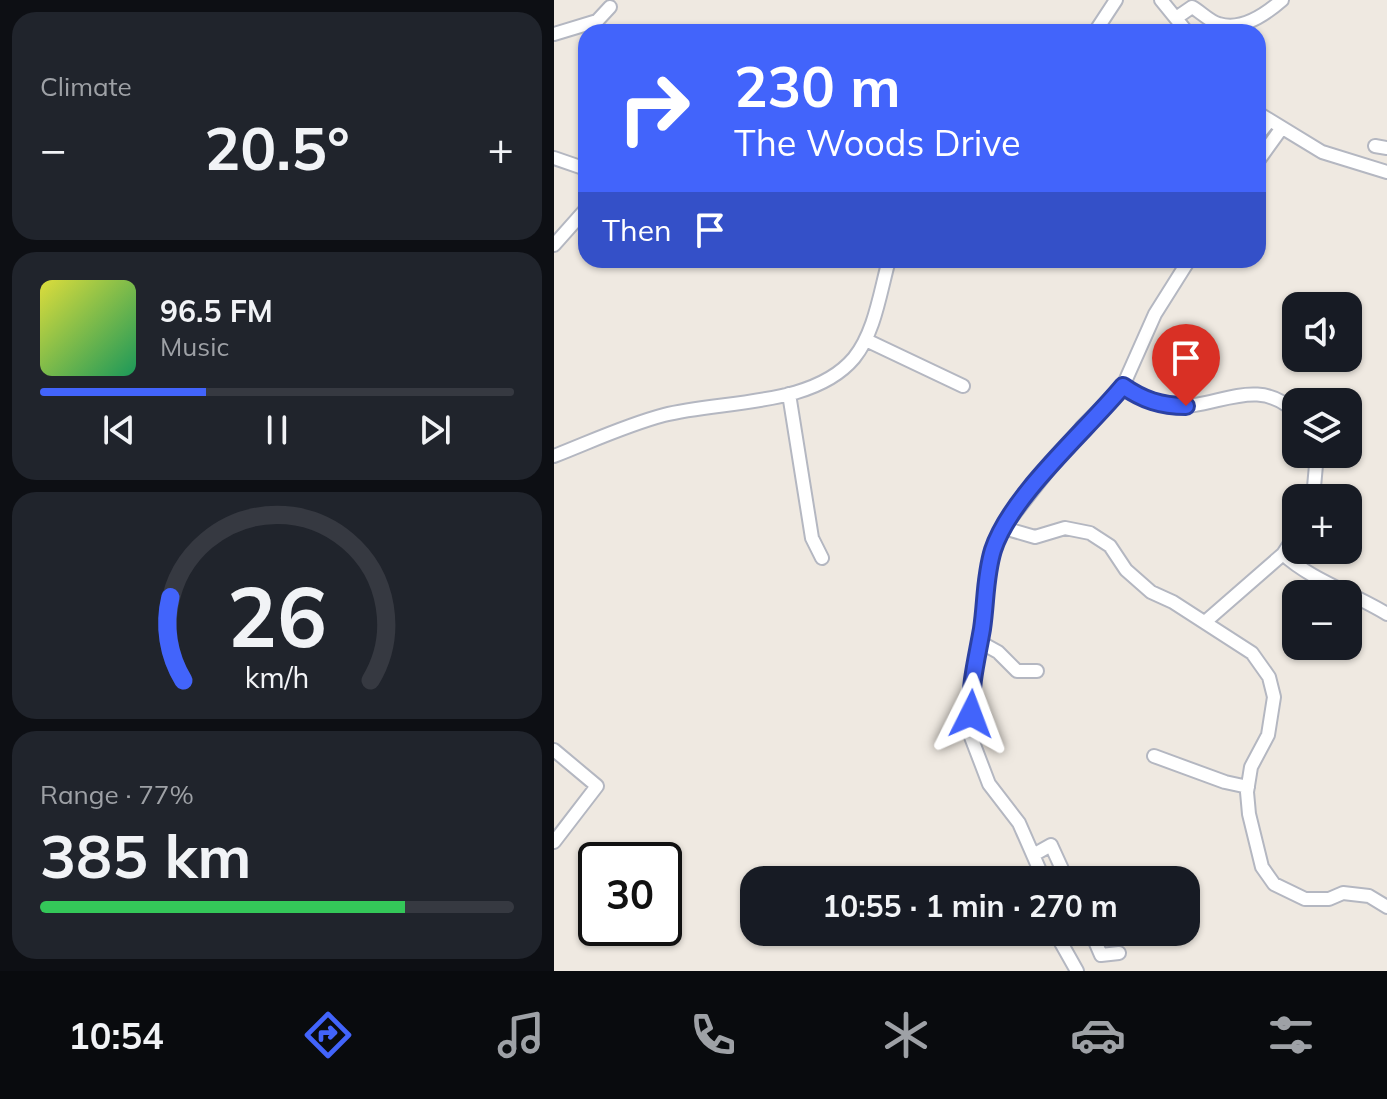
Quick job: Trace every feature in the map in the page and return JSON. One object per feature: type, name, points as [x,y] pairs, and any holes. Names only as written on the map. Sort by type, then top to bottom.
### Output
[{"type":"street","points":[[1100,24],[1116,0]]},
{"type":"street","points":[[1161,0],[1181,24]]},
{"type":"street","points":[[1234,24],[1258,18],[1282,0]]},
{"type":"street","points":[[587,24],[597,21],[610,7]]},
{"type":"street","points":[[1176,18],[1192,7],[1217,24]]},
{"type":"street","points":[[554,34],[578,27]]},
{"type":"street","points":[[1266,119],[1335,158],[1387,172]]},
{"type":"street","points":[[1266,150],[1281,129]]},
{"type":"street","points":[[554,158],[578,166]]},
{"type":"street","points":[[554,245],[578,218]]},
{"type":"street","points":[[554,456],[675,412],[789,394],[833,377],[852,360],[866,340],[887,268]]},
{"type":"street","points":[[1039,866],[1019,823],[989,784],[971,737],[970,691],[985,582],[994,547],[1004,528],[1065,447],[1123,386],[1155,314],[1184,268]]},
{"type":"street","points":[[866,340],[963,386]]},
{"type":"street","points":[[1123,386],[1142,399],[1169,406],[1256,392],[1272,396],[1282,403]]},
{"type":"street","points":[[789,394],[812,538],[822,558]]},
{"type":"street","points":[[1004,528],[1035,537],[1065,528],[1090,533],[1110,546],[1126,570],[1151,592],[1252,653],[1269,677],[1274,709],[1268,735],[1251,767],[1248,787],[1249,814],[1262,867],[1274,884],[1305,899],[1329,899],[1343,893],[1369,896],[1387,907]]},
{"type":"street","points":[[1205,622],[1282,555]]},
{"type":"street","points":[[1294,564],[1301,571],[1344,588],[1387,614]]},
{"type":"street","points":[[978,641],[998,652],[1017,671],[1037,671]]},
{"type":"street","points":[[554,750],[597,786],[554,842]]},
{"type":"street","points":[[1154,756],[1248,787]]},
{"type":"street","points":[[1035,854],[1051,845],[1061,866]]},
{"type":"street","points":[[1063,946],[1077,971]]},
{"type":"street","points":[[1097,946],[1101,955],[1119,953]]},
{"type":"route","points":[[971,714],[970,691],[982,630],[985,582],[994,547],[1011,518],[1082,427],[1123,386],[1142,399],[1169,406],[1186,406]]}]
